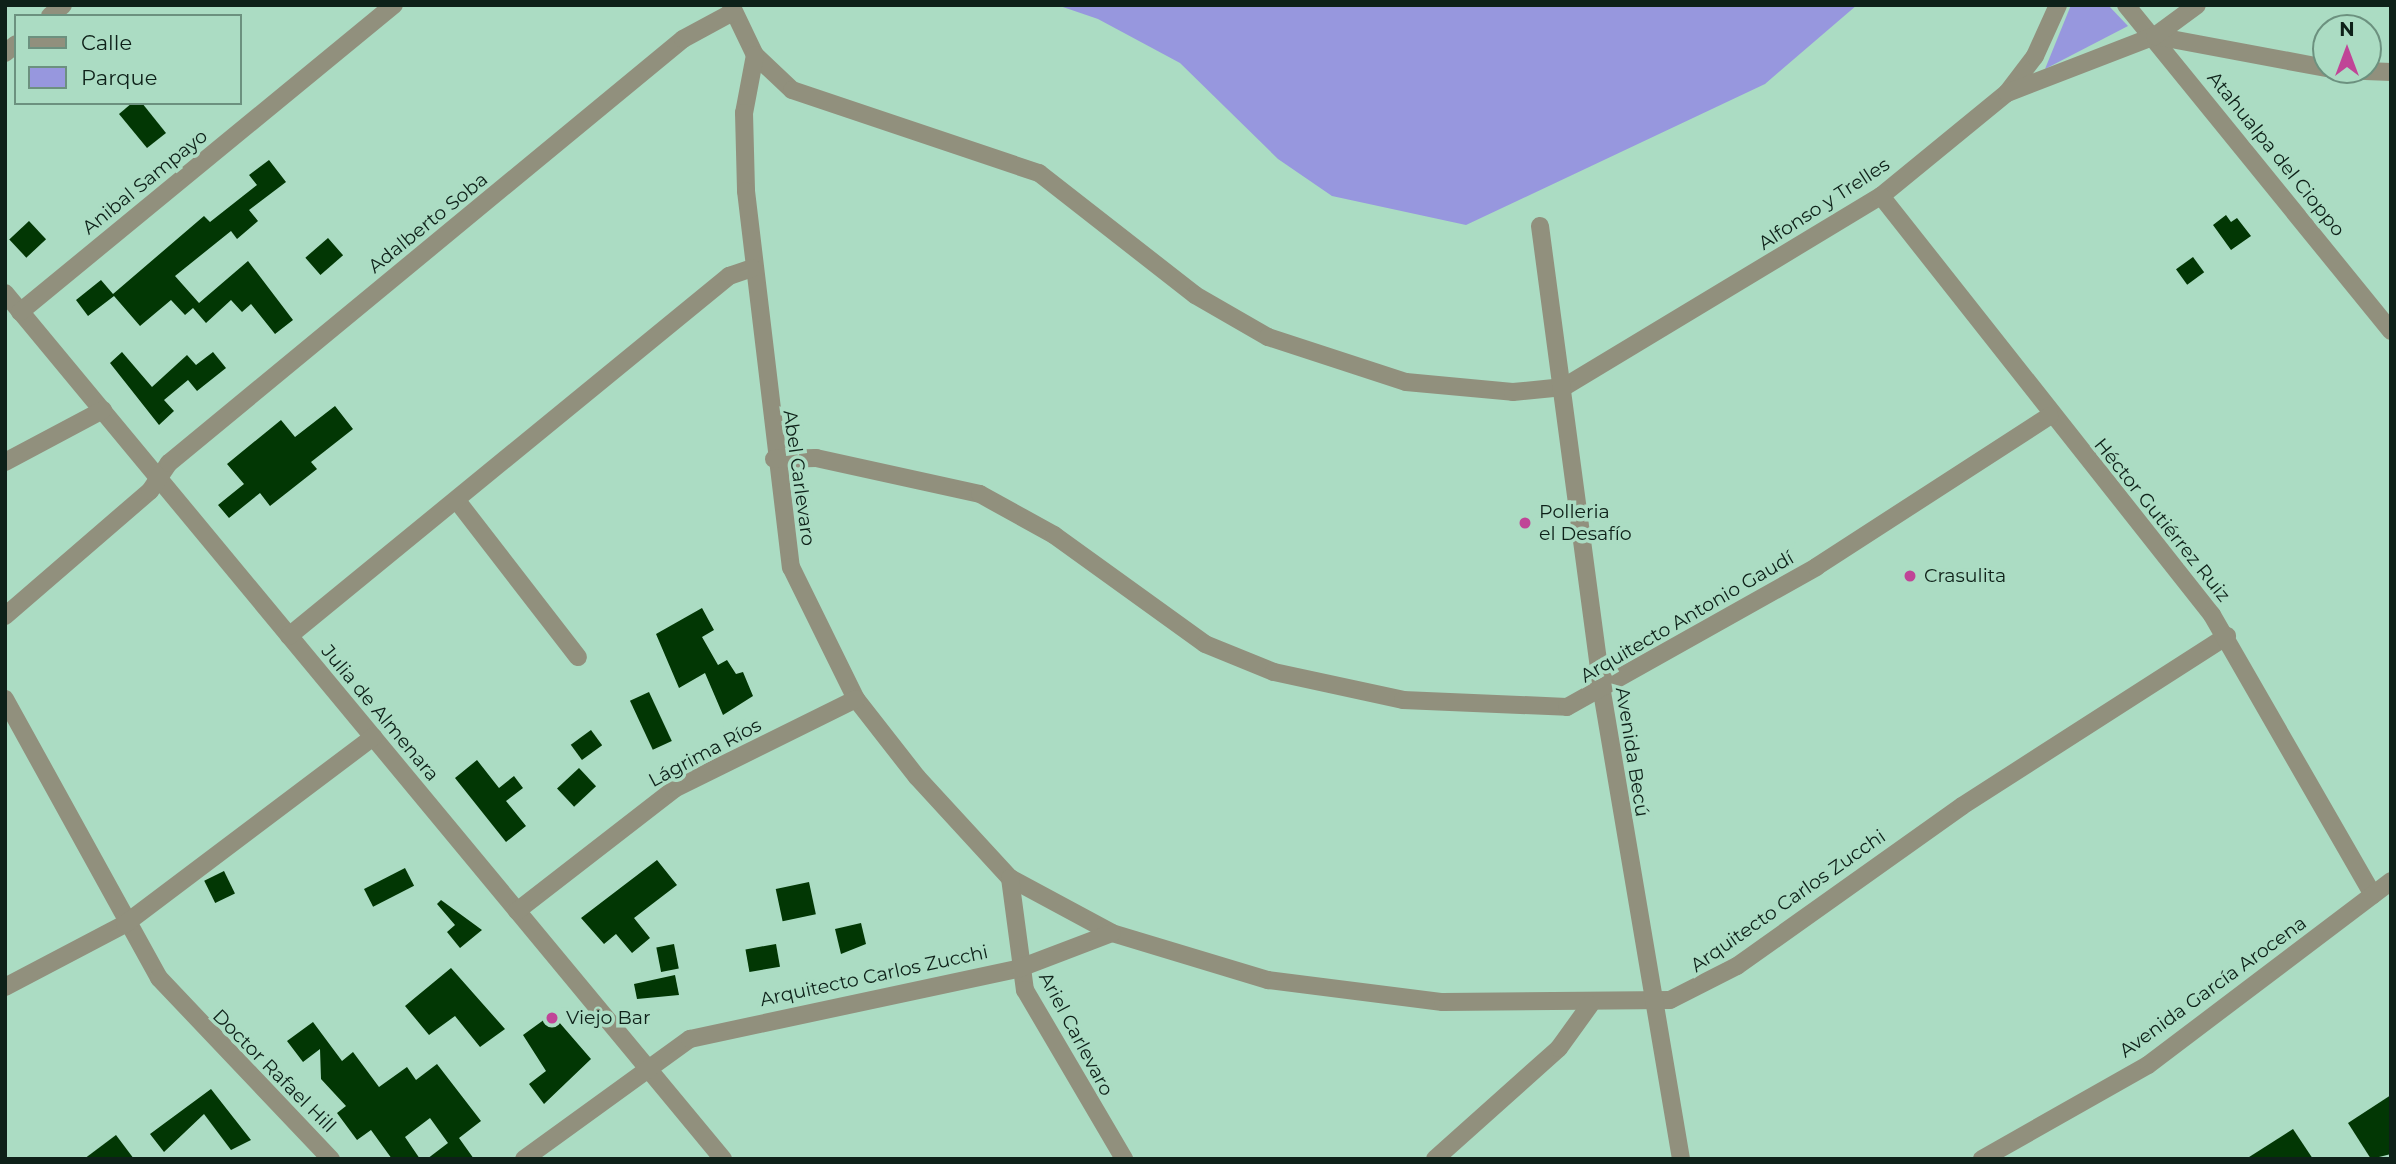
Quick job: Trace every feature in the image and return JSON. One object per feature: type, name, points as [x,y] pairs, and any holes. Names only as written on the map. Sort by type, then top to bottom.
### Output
[{"type":"street","name":"Anibal Sampayo","points":[[20,312],[394,5]]},
{"type":"street","name":"Alfonso y Trelles","points":[[1564,387],[1881,196],[2007,93],[2035,56],[2058,5]]},
{"type":"street","name":"Atahualpa del Cioppo","points":[[2126,5],[2155,36],[2391,331]]},
{"type":"street","points":[[2007,93],[2155,36],[2197,5]]},
{"type":"street","points":[[732,9],[755,55],[770,75],[819,102],[978,148],[1039,173],[1228,317],[1310,355],[1406,382],[1513,392],[1564,387]]},
{"type":"street","name":"Adalberto Soba","points":[[5,616],[159,478],[169,463],[683,39],[732,9]]},
{"type":"street","points":[[2155,36],[2312,65]]},
{"type":"street","name":"Abel Carlevaro","points":[[755,55],[744,113],[752,268],[774,459],[791,567],[856,699],[1010,878]]},
{"type":"street","name":"Héctor Gutiérrez Ruiz","points":[[1881,196],[2049,416],[2227,636],[2373,895]]},
{"type":"street","name":"Avenida Becú","points":[[1540,226],[1564,387],[1602,692],[1650,1002],[1681,1159]]},
{"type":"street","points":[[289,636],[458,502],[729,276],[752,268]]},
{"type":"street","name":"Julia de Almenara","points":[[5,293],[723,1159]]},
{"type":"street","points":[[5,462],[103,410]]},
{"type":"street","name":"Arquitecto Antonio Gaudí","points":[[774,459],[816,458],[980,494],[1054,534],[1205,644],[1309,684],[1403,700],[1519,708],[1567,707],[1602,692],[1908,510],[2049,416]]},
{"type":"street","points":[[458,502],[578,657]]},
{"type":"street","name":"Arquitecto Carlos Zucchi","points":[[1010,878],[1112,933],[1268,980],[1443,1002],[1590,1005],[1650,1002],[1697,991],[1737,966],[1962,806],[2227,636]]},
{"type":"street","name":"Doctor Rafael Hill","points":[[5,699],[125,924],[187,1014],[331,1159]]},
{"type":"street","name":"Lágrima Ríos","points":[[517,911],[674,789],[856,699]]},
{"type":"street","points":[[5,987],[125,924],[373,737]]},
{"type":"street","name":"Ariel Carlevaro","points":[[1010,878],[1020,968],[1025,989],[1124,1159]]},
{"type":"street","name":"Avenida García Arocena","points":[[1982,1159],[2148,1065],[2391,881]]},
{"type":"street","name":"Arquitecto Carlos Zucchi","points":[[524,1159],[648,1066],[690,1039],[739,1026],[1020,968],[1112,933]]},
{"type":"street","points":[[1436,1159],[1559,1048],[1590,1005]]},
{"type":"green space","points":[[1057,5],[1857,5],[1765,84],[1466,225],[1332,196],[1278,159],[1180,63],[1098,19]]},
{"type":"green space","points":[[2071,5],[2108,5],[2128,26],[2045,69]]},
{"type":"building","points":[[130,105],[144,105],[166,133],[147,148],[119,114]]},
{"type":"building","points":[[269,160],[286,182],[249,210],[258,221],[237,239],[231,231],[175,276],[199,303],[248,261],[293,320],[275,334],[251,304],[242,312],[231,300],[206,323],[193,308],[185,315],[171,300],[140,326],[114,296],[88,316],[76,300],[101,280],[113,294],[204,216],[210,222],[257,185],[249,175]]},
{"type":"building","points":[[2226,215],[2231,222],[2237,218],[2251,236],[2231,250],[2213,225]]},
{"type":"building","points":[[29,221],[46,239],[26,258],[9,239]]},
{"type":"building","points":[[328,238],[343,255],[320,275],[305,258]]},
{"type":"building","points":[[2193,257],[2204,272],[2187,285],[2176,269]]},
{"type":"building","points":[[122,352],[152,387],[187,355],[196,365],[213,352],[226,368],[197,391],[188,380],[164,400],[174,411],[159,425],[110,363]]},
{"type":"building","points":[[335,406],[353,429],[311,462],[317,469],[270,506],[260,493],[229,518],[218,505],[244,484],[227,464],[281,420],[295,437]]},
{"type":"building","points":[[702,608],[714,630],[702,637],[718,665],[727,660],[736,674],[743,672],[753,696],[723,715],[705,673],[679,688],[656,634]]},
{"type":"building","points":[[649,692],[672,741],[653,750],[630,701]]},
{"type":"building","points":[[591,730],[602,745],[582,760],[571,745]]},
{"type":"building","points":[[477,760],[499,788],[514,776],[523,788],[506,801],[526,826],[506,842],[455,778]]},
{"type":"building","points":[[579,768],[596,786],[574,807],[557,788]]},
{"type":"building","points":[[657,860],[677,885],[634,918],[650,938],[632,953],[616,934],[604,944],[581,918]]},
{"type":"building","points":[[405,868],[414,886],[373,907],[364,889]]},
{"type":"building","points":[[224,871],[235,893],[215,903],[204,881]]},
{"type":"building","points":[[809,882],[816,914],[783,921],[776,889]]},
{"type":"building","points":[[441,900],[482,930],[460,948],[447,932],[455,925],[437,904]]},
{"type":"building","points":[[861,923],[866,944],[841,954],[835,929]]},
{"type":"building","points":[[674,944],[679,969],[661,972],[656,947]]},
{"type":"building","points":[[776,944],[780,967],[749,972],[745,949]]},
{"type":"building","points":[[451,968],[505,1029],[480,1047],[455,1016],[429,1035],[405,1006]]},
{"type":"building","points":[[675,975],[679,995],[637,999],[634,984]]},
{"type":"building","points":[[552,1014],[591,1059],[544,1104],[529,1084],[546,1071],[523,1035]]},
{"type":"building","points":[[313,1022],[342,1061],[353,1052],[379,1087],[407,1067],[416,1080],[437,1064],[481,1121],[459,1138],[474,1159],[427,1159],[448,1143],[430,1118],[405,1137],[420,1159],[392,1159],[371,1130],[357,1140],[337,1113],[346,1106],[321,1079],[320,1049],[303,1062],[287,1041]]},
{"type":"building","points":[[211,1089],[251,1140],[231,1150],[204,1114],[164,1152],[150,1134]]},
{"type":"building","points":[[2391,1095],[2391,1154],[2371,1159],[2348,1123]]},
{"type":"building","points":[[2293,1129],[2313,1159],[2246,1159]]},
{"type":"building","points":[[116,1135],[134,1159],[84,1159]]},
{"type":"place","name":"Polleria el Desafío","points":[[1525,523]]},
{"type":"place","name":"Crasulita","points":[[1910,576]]},
{"type":"place","name":"Viejo Bar","points":[[552,1018]]}]
